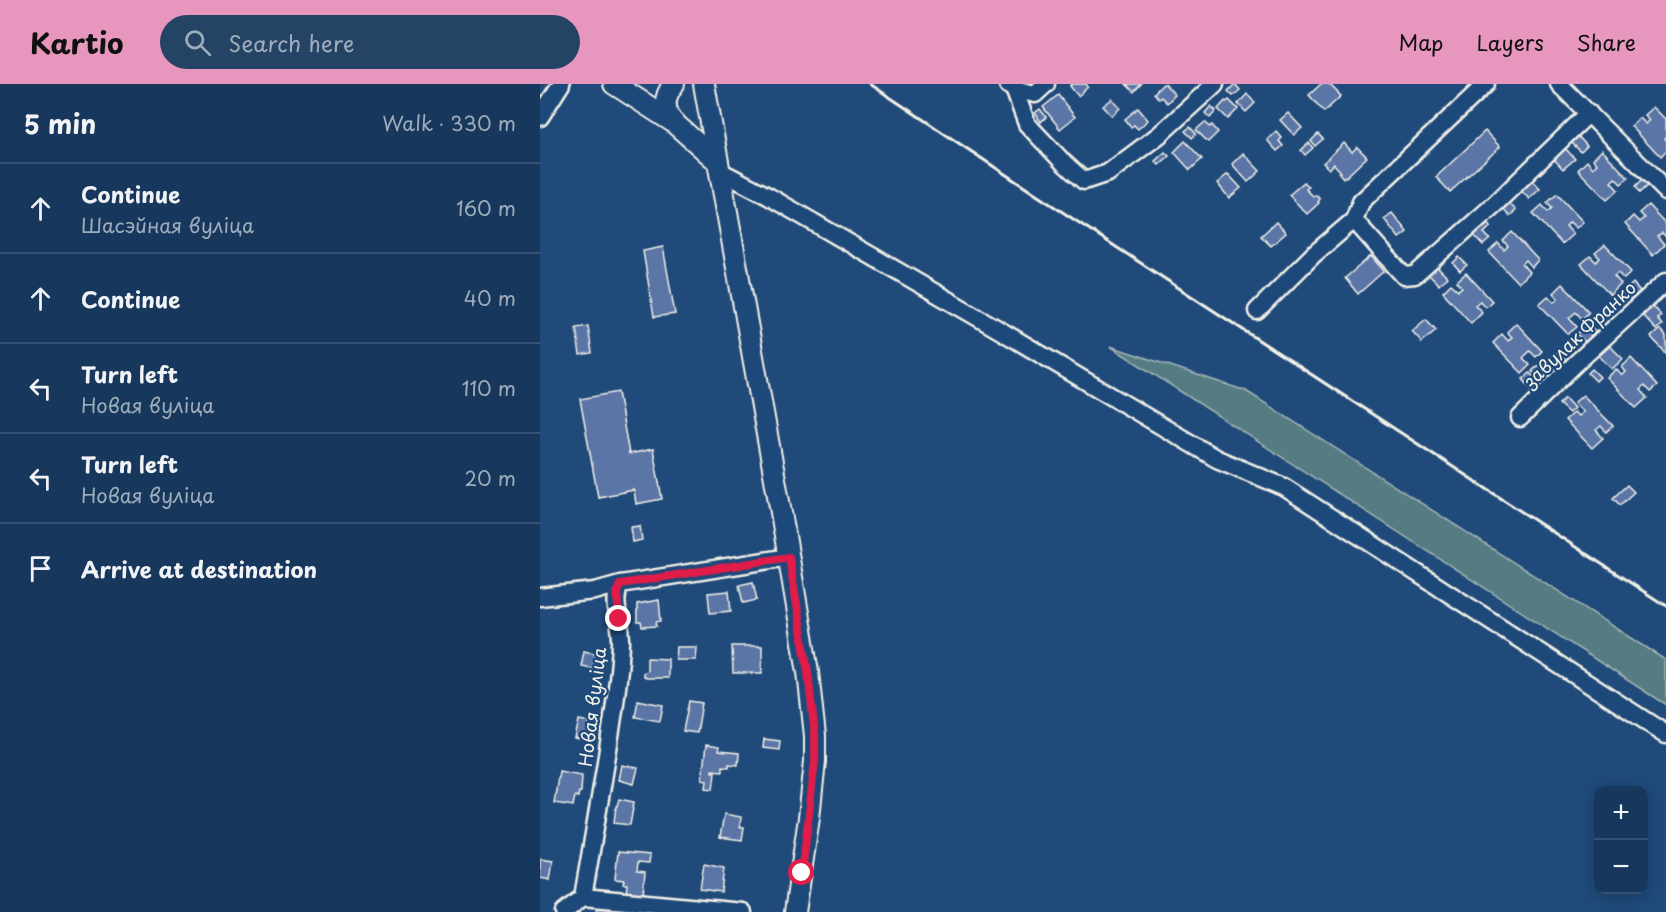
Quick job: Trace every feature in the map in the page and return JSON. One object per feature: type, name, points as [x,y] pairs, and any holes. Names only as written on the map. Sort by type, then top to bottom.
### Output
[{"type":"main road","points":[[615,84],[645,90],[674,84]]},
{"type":"main road","points":[[615,84],[682,126],[694,124],[704,116],[705,93]]},
{"type":"main road","points":[[674,84],[667,95],[665,105],[667,114],[718,166]]},
{"type":"main road","points":[[692,84],[705,93],[808,672],[815,736],[815,761],[802,873],[795,912]]},
{"type":"street","points":[[540,117],[561,84]]},
{"type":"street","points":[[1011,87],[1035,94],[1046,84]]},
{"type":"street","points":[[1011,87],[1027,124],[1062,162],[1084,181],[1108,173],[1159,135],[1215,84]]},
{"type":"street","points":[[1257,311],[1313,255],[1354,220],[1361,202],[1486,84]]},
{"type":"street","points":[[1558,84],[1666,190]]},
{"type":"street","points":[[1354,220],[1404,276],[1415,275],[1495,204],[1589,113]]},
{"type":"street","points":[[718,166],[1217,459],[1284,487],[1666,734]]},
{"type":"street","name":"завулак Франко","points":[[1520,418],[1575,364],[1665,284]]},
{"type":"street","points":[[540,597],[595,591],[620,584],[789,557]]},
{"type":"street","name":"Новая вуліца","points":[[583,897],[613,718],[621,645],[616,602],[620,584]]},
{"type":"street","points":[[564,912],[583,897],[743,912]]},
{"type":"green space","points":[[1110,346],[1246,391],[1666,660],[1666,705]]},
{"type":"building","points":[[1086,84],[1088,87],[1078,96],[1070,86]]},
{"type":"building","points":[[1126,84],[1141,84],[1134,92]]},
{"type":"building","points":[[1163,84],[1175,95],[1167,103],[1154,93]]},
{"type":"building","points":[[1235,84],[1240,90],[1233,96],[1228,91]]},
{"type":"building","points":[[1321,84],[1329,84],[1341,96],[1324,112],[1309,95]]},
{"type":"building","points":[[1247,94],[1255,103],[1246,112],[1238,104]]},
{"type":"building","points":[[1058,95],[1075,117],[1060,129],[1043,107]]},
{"type":"building","points":[[1112,99],[1120,108],[1112,116],[1103,106]]},
{"type":"building","points":[[1229,100],[1238,109],[1228,119],[1218,109]]},
{"type":"building","points":[[1211,106],[1216,111],[1210,118],[1205,113]]},
{"type":"building","points":[[1654,107],[1666,119],[1664,138],[1666,151],[1660,157],[1631,126],[1640,118],[1646,124],[1650,120],[1645,115]]},
{"type":"building","points":[[1138,108],[1148,120],[1138,129],[1134,125],[1131,127],[1125,119]]},
{"type":"building","points":[[1040,109],[1046,117],[1041,122],[1035,113]]},
{"type":"building","points":[[1288,113],[1302,128],[1294,135],[1280,120]]},
{"type":"building","points":[[1205,122],[1210,127],[1212,125],[1218,132],[1208,142],[1196,130]]},
{"type":"building","points":[[1190,127],[1196,134],[1192,138],[1185,131]]},
{"type":"building","points":[[1276,131],[1282,138],[1279,141],[1283,146],[1277,151],[1267,140]]},
{"type":"building","points":[[1485,131],[1500,147],[1450,192],[1436,177]]},
{"type":"building","points":[[1318,134],[1323,139],[1315,146],[1311,141]]},
{"type":"building","points":[[1577,135],[1587,146],[1581,152],[1570,141]]},
{"type":"building","points":[[1185,141],[1202,159],[1190,170],[1174,152]]},
{"type":"building","points":[[1309,143],[1313,148],[1305,155],[1301,150]]},
{"type":"building","points":[[1344,143],[1352,152],[1357,147],[1367,157],[1343,178],[1334,164],[1329,169],[1323,163]]},
{"type":"building","points":[[1564,147],[1575,159],[1563,169],[1553,158]]},
{"type":"building","points":[[1602,150],[1628,178],[1621,184],[1615,178],[1611,182],[1618,190],[1607,200],[1578,170],[1587,161],[1593,168],[1597,164],[1593,159]]},
{"type":"building","points":[[1165,152],[1169,156],[1159,165],[1155,161]]},
{"type":"building","points":[[1243,153],[1260,171],[1248,182],[1232,164]]},
{"type":"building","points":[[1228,174],[1241,188],[1229,198],[1217,183]]},
{"type":"building","points":[[1530,179],[1540,189],[1529,199],[1520,189]]},
{"type":"building","points":[[1643,179],[1648,185],[1639,193],[1635,187]]},
{"type":"building","points":[[1304,182],[1309,187],[1306,189],[1314,197],[1316,195],[1320,199],[1319,203],[1307,214],[1289,195]]},
{"type":"building","points":[[1557,194],[1583,222],[1576,228],[1570,222],[1566,226],[1573,234],[1562,244],[1533,213],[1542,205],[1548,212],[1552,208],[1547,203]]},
{"type":"building","points":[[1506,201],[1516,210],[1510,216],[1501,206]]},
{"type":"building","points":[[1648,205],[1666,224],[1666,237],[1662,233],[1657,236],[1664,244],[1653,255],[1625,224],[1633,216],[1639,222],[1644,218],[1639,213]]},
{"type":"building","points":[[1392,213],[1407,232],[1399,238],[1384,219]]},
{"type":"building","points":[[1485,220],[1491,226],[1484,233],[1490,239],[1483,245],[1472,233]]},
{"type":"building","points":[[1276,222],[1286,233],[1271,246],[1261,236]]},
{"type":"building","points":[[1512,232],[1538,260],[1532,267],[1526,260],[1522,264],[1529,272],[1518,283],[1489,252],[1498,243],[1504,250],[1508,246],[1503,241]]},
{"type":"building","points":[[1605,245],[1631,272],[1624,279],[1618,273],[1614,276],[1621,284],[1610,295],[1581,264],[1590,256],[1596,262],[1600,258],[1595,253]]},
{"type":"building","points":[[663,247],[675,314],[654,317],[643,251]]},
{"type":"building","points":[[1371,256],[1384,271],[1358,294],[1345,278]]},
{"type":"building","points":[[1459,257],[1467,265],[1460,271],[1453,263]]},
{"type":"building","points":[[1436,266],[1447,277],[1439,285],[1428,274]]},
{"type":"building","points":[[1466,273],[1492,301],[1485,307],[1480,301],[1475,305],[1482,312],[1471,323],[1443,292],[1451,284],[1458,290],[1462,287],[1457,281]]},
{"type":"building","points":[[1633,283],[1640,291],[1630,301],[1623,293]]},
{"type":"building","points":[[1562,284],[1589,312],[1582,319],[1576,312],[1569,318],[1577,327],[1568,334],[1539,304],[1548,296],[1554,302],[1558,298],[1553,293]]},
{"type":"building","points":[[1653,306],[1661,315],[1657,318],[1662,324],[1656,330],[1643,316]]},
{"type":"building","points":[[1426,319],[1436,330],[1422,342],[1412,331]]},
{"type":"building","points":[[1516,323],[1542,351],[1536,357],[1530,351],[1523,358],[1530,365],[1522,373],[1493,343],[1502,334],[1508,341],[1512,337],[1507,332]]},
{"type":"building","points":[[1588,323],[1596,332],[1585,342],[1577,334]]},
{"type":"building","points":[[588,326],[592,353],[580,355],[576,328]]},
{"type":"building","points":[[1660,329],[1666,335],[1666,353],[1651,337]]},
{"type":"building","points":[[1610,346],[1623,359],[1612,369],[1599,356]]},
{"type":"building","points":[[1558,352],[1566,361],[1559,367],[1551,358]]},
{"type":"building","points":[[1631,358],[1657,386],[1650,392],[1644,386],[1640,390],[1647,398],[1636,408],[1607,378],[1616,369],[1622,376],[1626,372],[1622,367]]},
{"type":"building","points":[[1541,363],[1550,374],[1541,382],[1532,371]]},
{"type":"building","points":[[1592,369],[1600,377],[1596,381],[1588,373]]},
{"type":"building","points":[[1530,373],[1539,384],[1532,390],[1523,379]]},
{"type":"building","points":[[618,392],[629,454],[653,449],[662,499],[636,504],[634,490],[598,497],[580,399]]},
{"type":"building","points":[[1583,395],[1613,426],[1606,432],[1601,426],[1596,430],[1603,438],[1592,448],[1565,420],[1574,412],[1578,416],[1583,412],[1574,403]]},
{"type":"building","points":[[1565,398],[1574,408],[1569,413],[1559,404]]},
{"type":"building","points":[[1627,485],[1634,492],[1620,505],[1613,498]]},
{"type":"building","points":[[640,526],[642,540],[633,542],[631,527]]},
{"type":"building","points":[[753,582],[757,600],[743,603],[739,585]]},
{"type":"building","points":[[729,591],[731,611],[710,613],[708,593]]},
{"type":"building","points":[[659,600],[661,621],[656,622],[657,626],[642,627],[641,622],[637,622],[637,604]]},
{"type":"building","points":[[732,646],[762,646],[762,673],[733,673]]},
{"type":"building","points":[[677,647],[697,647],[696,660],[676,660]]},
{"type":"building","points":[[584,651],[599,654],[596,669],[581,666]]},
{"type":"building","points":[[647,658],[668,659],[668,678],[643,676],[643,673],[647,671]]},
{"type":"building","points":[[638,700],[663,705],[660,721],[635,717]]},
{"type":"building","points":[[689,701],[702,703],[697,733],[683,731]]},
{"type":"building","points":[[579,720],[590,722],[589,726],[592,726],[589,740],[575,738]]},
{"type":"building","points":[[764,739],[780,741],[779,750],[763,748]]},
{"type":"building","points":[[706,745],[719,747],[718,751],[739,753],[738,765],[722,766],[722,771],[712,770],[715,772],[713,789],[706,788],[707,780],[702,779]]},
{"type":"building","points":[[622,765],[638,768],[634,784],[619,780]]},
{"type":"building","points":[[559,771],[582,775],[581,792],[578,797],[575,796],[573,806],[554,803]]},
{"type":"building","points":[[619,799],[634,802],[630,825],[614,823]]},
{"type":"building","points":[[724,814],[741,817],[740,827],[744,827],[742,840],[720,837]]},
{"type":"building","points":[[618,852],[650,855],[649,863],[638,862],[637,871],[645,872],[643,896],[626,894],[627,884],[623,884],[624,880],[615,879]]},
{"type":"building","points":[[540,859],[553,861],[550,880],[540,878]]},
{"type":"building","points":[[704,864],[724,868],[721,892],[700,889]]},
{"type":"building","points":[[597,905],[672,912],[596,912]]},
{"type":"railway","points":[[870,84],[1666,606]]},
{"type":"route","points":[[619,619],[616,602],[620,584],[789,557],[808,672],[815,736],[815,761],[802,873]]}]
